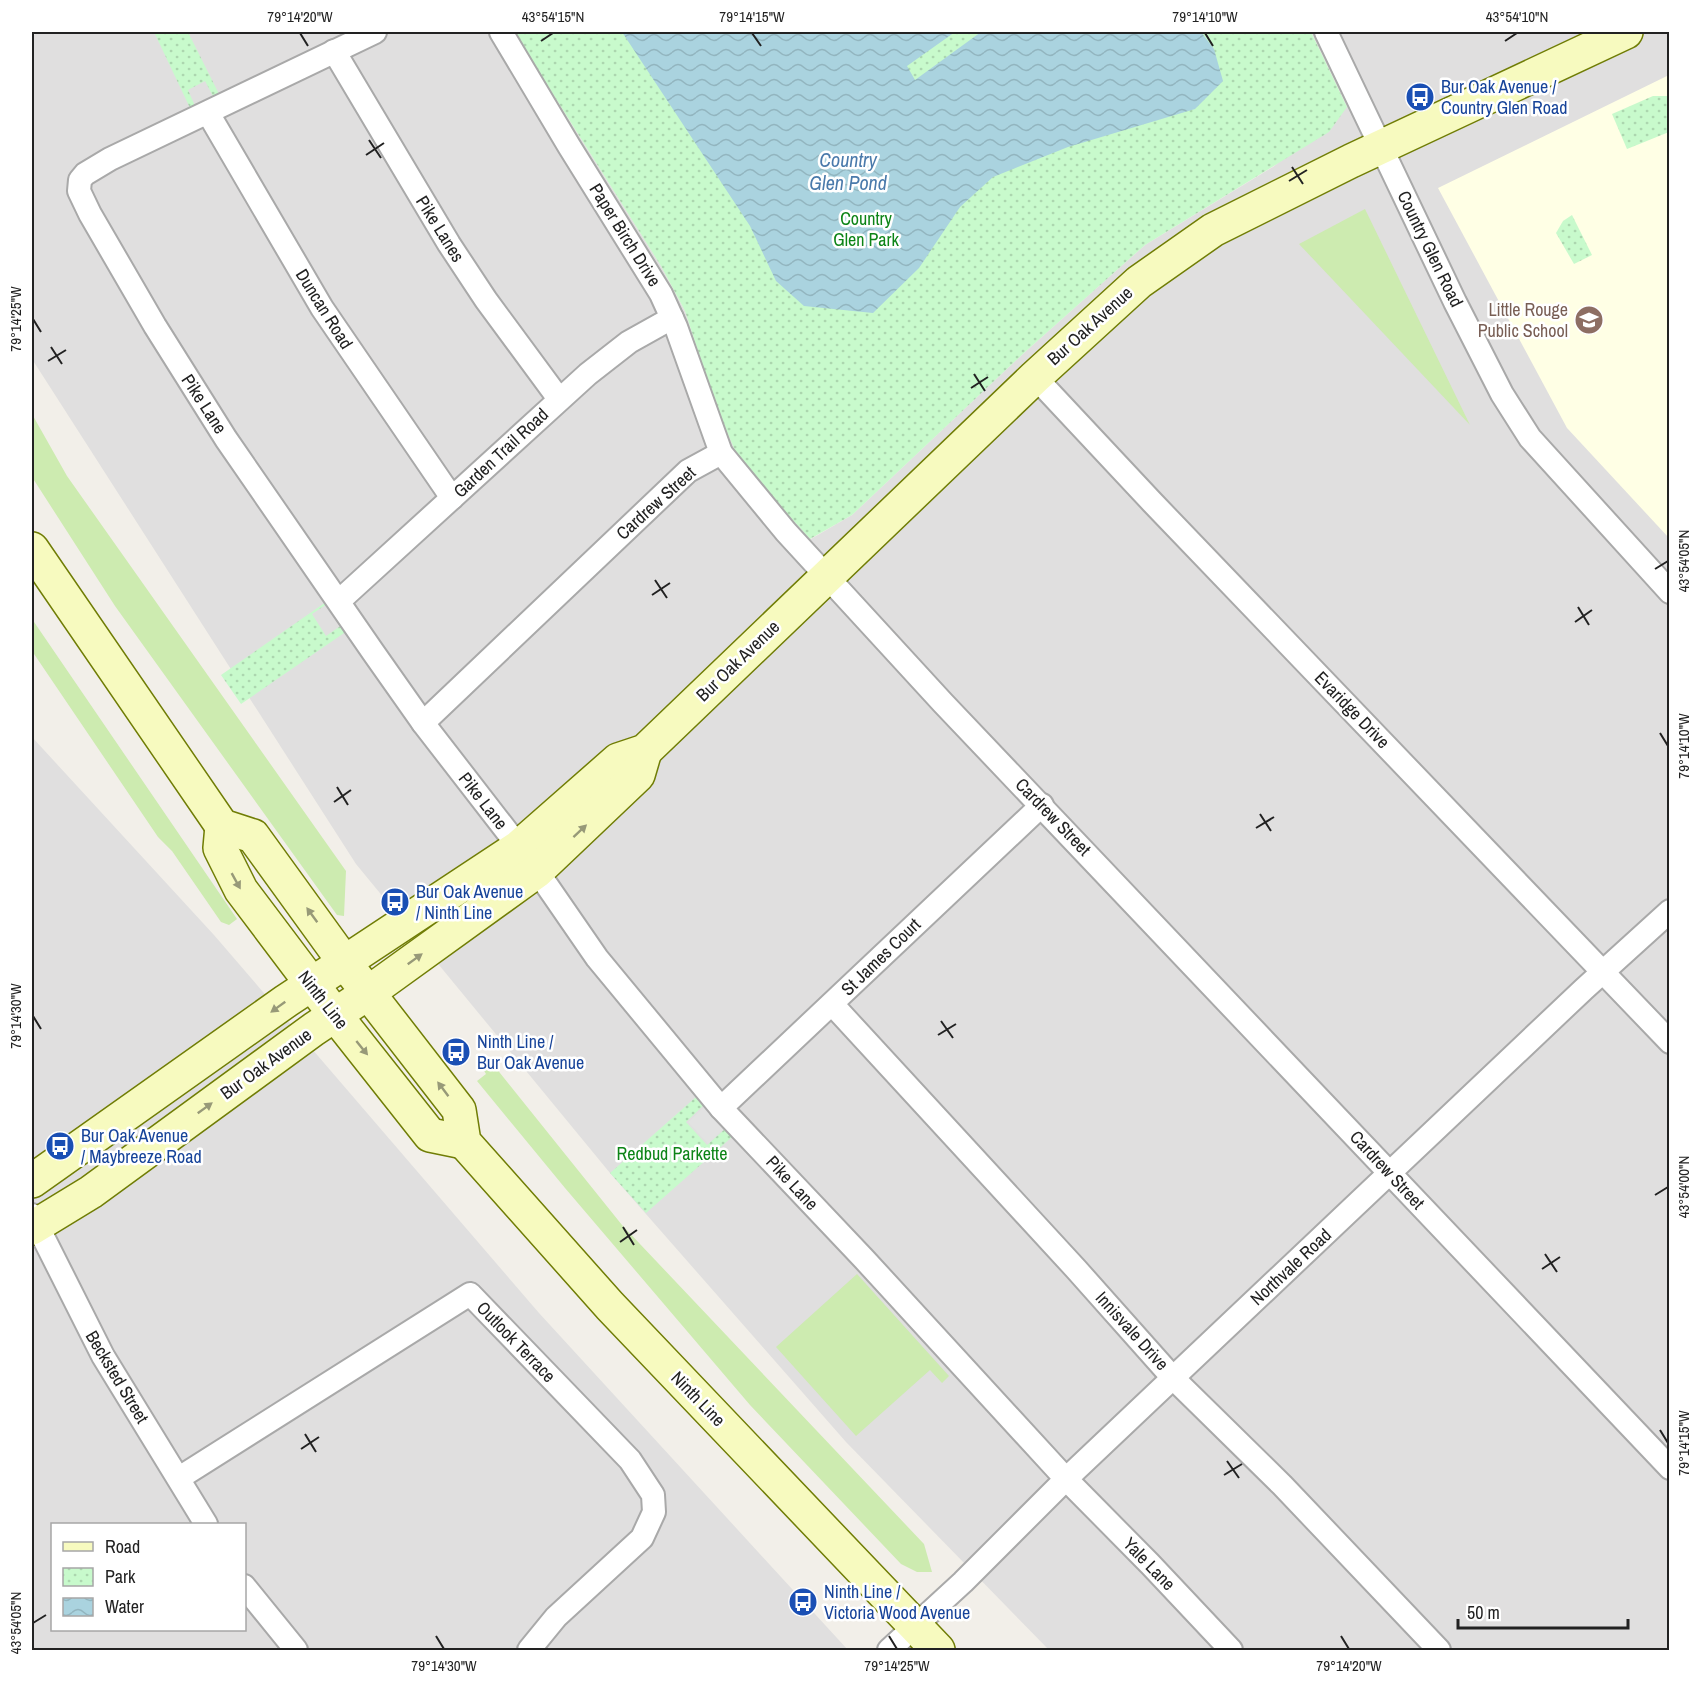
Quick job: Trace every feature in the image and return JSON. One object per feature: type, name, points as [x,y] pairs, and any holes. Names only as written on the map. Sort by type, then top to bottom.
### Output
[{"type":"street","points":[[334,51],[375,32]]},
{"type":"street","name":"Paper Birch Drive","points":[[501,32],[651,277],[672,318],[721,453]]},
{"type":"street","name":"Country Glen Road","points":[[1326,32],[1485,364],[1507,403],[1530,438],[1670,592]]},
{"type":"street","name":"Bur Oak Avenue","points":[[33,1222],[91,1192],[368,993],[528,859],[618,760],[645,751],[1035,377],[1139,282],[1213,230],[1626,32]]},
{"type":"street","name":"Pike Lane","points":[[334,51],[93,169],[80,180],[79,191],[101,233],[200,400],[423,723],[528,859],[597,958],[721,1108],[864,1258],[1066,1479]]},
{"type":"street","name":"Pike Lanes","points":[[334,51],[449,244],[486,300],[559,399]]},
{"type":"street","name":"Duncan Road","points":[[208,113],[322,308],[452,498]]},
{"type":"street","name":"Garden Trail Road","points":[[339,602],[559,399],[617,351],[672,318]]},
{"type":"street","name":"Evaridge Drive","points":[[1035,377],[1160,511],[1670,1042]]},
{"type":"street","name":"Cardrew Street","points":[[423,723],[688,471],[721,453],[786,532],[943,702],[1670,1468]]},
{"type":"street","points":[[32,549],[222,826],[253,836],[345,963],[459,1110],[464,1142]]},
{"type":"street","name":"St James Court","points":[[721,1108],[1042,805]]},
{"type":"street","name":"Ninth Line","points":[[222,826],[220,848],[236,882],[312,985],[430,1135],[464,1142],[610,1306],[938,1650]]},
{"type":"street","name":"Bur Oak Avenue","points":[[32,1182],[286,1001],[345,963],[528,859]]},
{"type":"street","name":"Northvale Road","points":[[889,1650],[1066,1479],[1670,911]]},
{"type":"street","name":"Innisvale Drive","points":[[832,1004],[1173,1378],[1281,1485],[1439,1650]]},
{"type":"street","name":"Becksted Street","points":[[33,1222],[103,1356],[205,1523]]},
{"type":"street","name":"Outlook Terrace","points":[[179,1478],[470,1294],[630,1460],[652,1495],[654,1512],[642,1538],[556,1617],[529,1650]]},
{"type":"street","name":"Yale Lane","points":[[1066,1479],[1231,1650]]},
{"type":"street","points":[[246,1588],[296,1650]]},
{"type":"shaded area","points":[[39,32],[514,32],[661,266],[685,311],[716,406],[811,539],[852,515],[1025,352],[1145,245],[1273,167],[1347,107],[1311,32],[1669,32],[1669,1650],[1049,1650],[846,1442],[610,1173],[356,864],[32,359],[32,36]]},
{"type":"shaded area","name":"Little Rouge Public School","points":[[1669,75],[1669,538],[1567,428],[1438,188]]},
{"type":"shaded area","points":[[32,737],[214,935],[539,1313],[848,1650],[32,1650]]},
{"type":"shaded area","points":[[705,1106],[725,1128],[708,1144],[688,1122]]},
{"type":"green space","points":[[154,32],[188,32],[220,96],[214,98],[205,81],[188,90],[195,106],[190,108]]},
{"type":"green space","name":"Country Glen Park","points":[[514,32],[1311,32],[1347,107],[1329,132],[1145,245],[1025,352],[852,515],[810,539],[739,460],[716,406],[685,311],[661,266]]},
{"type":"green space","points":[[1653,96],[1669,96],[1669,132],[1627,149],[1612,114]]},
{"type":"green space","points":[[1365,209],[1470,425],[1299,244]]},
{"type":"green space","points":[[1572,215],[1592,255],[1574,264],[1556,233],[1563,221]]},
{"type":"green space","points":[[32,414],[67,476],[346,871],[344,916],[337,915],[115,606],[32,477]]},
{"type":"green space","points":[[326,602],[327,604],[312,614],[326,636],[342,625],[347,631],[241,704],[221,675]]},
{"type":"green space","points":[[32,619],[237,919],[229,925],[221,922],[172,851],[158,837],[32,651]]},
{"type":"green space","points":[[488,1058],[622,1225],[924,1544],[932,1572],[917,1572],[901,1564],[750,1405],[477,1081],[486,1074],[480,1064]]},
{"type":"green space","name":"Redbud Parkette","points":[[696,1097],[704,1105],[686,1122],[707,1145],[725,1129],[732,1137],[646,1213],[610,1173]]},
{"type":"green space","points":[[857,1274],[949,1376],[942,1383],[930,1370],[856,1436],[776,1347]]},
{"type":"water","name":"Country Glen Pond","points":[[622,32],[955,32],[907,66],[915,80],[981,32],[1201,32],[1214,49],[1223,81],[1195,109],[1068,147],[993,177],[960,207],[919,268],[873,313],[804,306],[776,281],[750,226]]},
{"type":"place","name":"Bur Oak Avenue / Country Glen Road","points":[[1420,97]]},
{"type":"place","name":"Little Rouge Public School","points":[[1589,320]]},
{"type":"place","name":"Bur Oak Avenue / Ninth Line","points":[[395,902]]},
{"type":"place","name":"Ninth Line / Bur Oak Avenue","points":[[456,1052]]},
{"type":"place","name":"Bur Oak Avenue / Maybreeze Road","points":[[60,1146]]},
{"type":"place","name":"Ninth Line / Victoria Wood Avenue","points":[[803,1602]]}]
